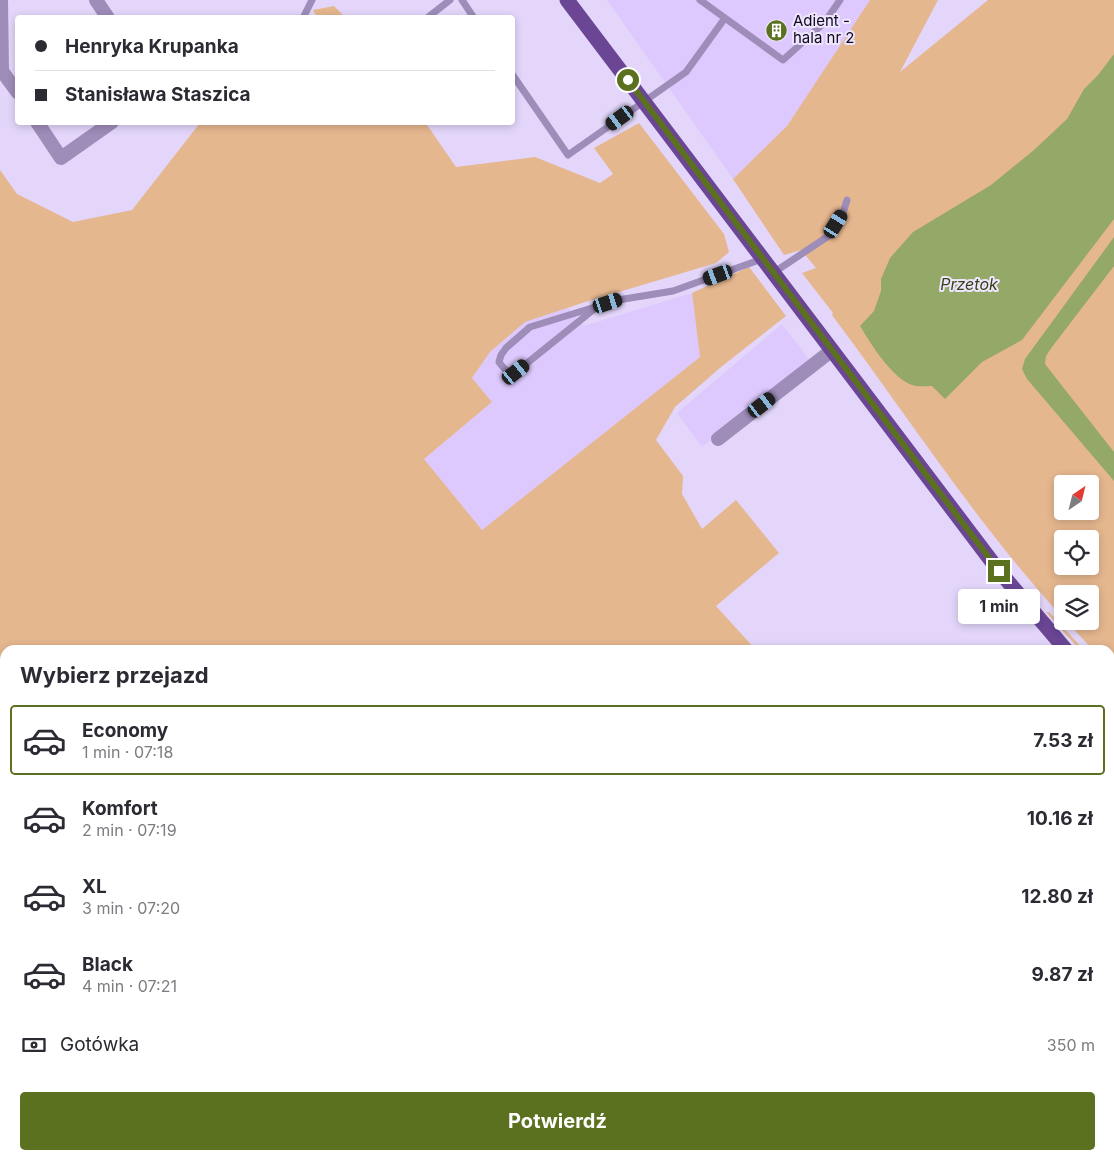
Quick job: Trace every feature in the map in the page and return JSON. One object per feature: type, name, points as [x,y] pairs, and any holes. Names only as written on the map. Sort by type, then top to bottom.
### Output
[{"type":"main road","points":[[568,1],[831,351],[1014,590],[1062,645]]},
{"type":"street","points":[[1,0],[2,71],[15,89]]},
{"type":"street","points":[[96,0],[106,15]]},
{"type":"street","points":[[39,125],[61,158],[108,125]]},
{"type":"street","points":[[718,439],[831,351]]},
{"type":"lane","points":[[304,15],[312,0]]},
{"type":"lane","points":[[431,15],[450,0]]},
{"type":"lane","points":[[462,0],[472,15]]},
{"type":"lane","points":[[700,0],[783,60],[825,22],[840,0]]},
{"type":"lane","points":[[515,78],[568,155],[686,72],[725,18]]},
{"type":"lane","points":[[773,273],[830,235],[843,213],[847,200]]},
{"type":"lane","points":[[598,306],[516,372],[510,373],[499,362],[500,355],[506,348],[530,327],[598,306],[618,300],[673,291],[762,259]]},
{"type":"shaded area","points":[[607,0],[870,0],[787,126],[733,179]]},
{"type":"shaded area","points":[[870,0],[938,0],[900,72],[988,0],[1114,0],[1114,645],[1088,645],[1074,630],[1099,630],[1099,585],[1054,585],[1054,608],[1001,545],[943,469],[832,315],[833,313],[802,273],[816,268],[801,250],[784,255],[733,179],[787,126]]},
{"type":"shaded area","points":[[334,6],[343,15],[316,15],[313,10]]},
{"type":"shaded area","points":[[639,123],[724,234],[729,252],[716,263],[525,322],[490,352],[472,378],[492,402],[424,459],[482,530],[700,357],[692,293],[749,267],[786,316],[721,367],[675,407],[656,440],[683,476],[682,494],[702,529],[736,500],[779,553],[716,606],[751,645],[0,645],[0,170],[17,194],[73,222],[132,210],[198,125],[427,125],[456,167],[535,157],[600,183],[613,174],[594,148]]},
{"type":"shaded area","points":[[692,293],[700,357],[482,530],[424,459],[492,402],[472,378],[490,352],[525,322],[567,307],[584,326]]},
{"type":"shaded area","points":[[782,324],[809,359],[702,447],[677,413]]},
{"type":"shaded area","points":[[1046,612],[1049,612],[1054,617],[1054,621]]},
{"type":"shaded area","points":[[1062,630],[1066,630],[1079,645],[1076,645]]},
{"type":"water","name":"Przetok","points":[[1114,54],[1114,219],[1022,340],[982,362],[945,399],[932,386],[914,386],[904,381],[889,368],[860,326],[874,311],[881,291],[881,279],[890,258],[913,232],[991,185],[1034,150],[1067,119],[1084,89],[1098,75]]},
{"type":"water","points":[[1114,237],[1114,266],[1052,347],[1046,356],[1045,364],[1114,452],[1114,481],[1027,379],[1022,369],[1025,359]]},
{"type":"place","name":"Adient - hala nr 2","points":[[777,30]]},
{"type":"route","points":[[628,80],[999,571]]}]
